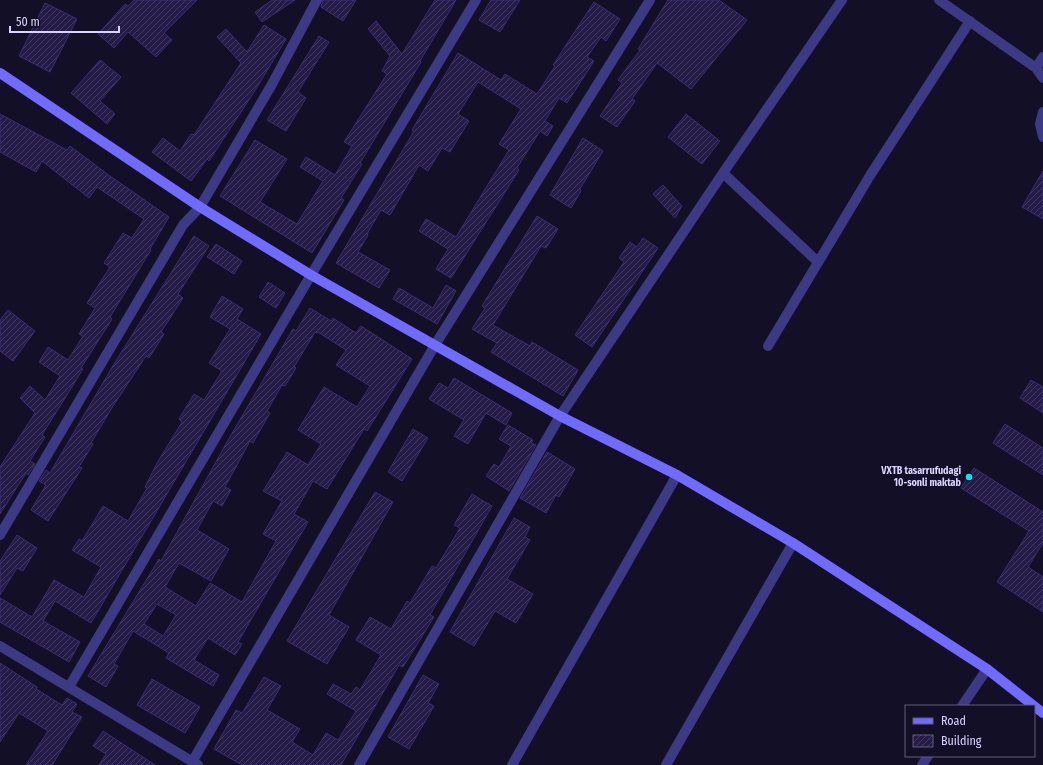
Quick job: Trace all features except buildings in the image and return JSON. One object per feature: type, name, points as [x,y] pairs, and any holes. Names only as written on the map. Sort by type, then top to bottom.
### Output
[{"type":"street","points":[[0,535],[183,225],[200,207],[271,86],[318,0]]},
{"type":"street","points":[[69,687],[311,275],[476,0]]},
{"type":"street","points":[[0,646],[195,763],[435,345],[650,0]]},
{"type":"street","points":[[360,765],[560,416],[723,173],[842,0]]},
{"type":"street","points":[[939,0],[1036,68],[1043,78]]},
{"type":"street","points":[[768,346],[871,174],[970,21]]},
{"type":"street","points":[[1036,68],[1043,57]]},
{"type":"street","points":[[0,73],[200,207],[311,275],[560,416],[677,475],[793,543],[987,669],[1033,705]]},
{"type":"street","points":[[1043,112],[1040,124],[1043,137]]},
{"type":"street","points":[[723,173],[818,262]]},
{"type":"street","points":[[512,765],[677,475]]},
{"type":"street","points":[[666,765],[793,543]]},
{"type":"street","points":[[963,705],[987,669]]},
{"type":"street","points":[[1035,707],[1043,713]]},
{"type":"place","name":"VXTB tasarrufudagi 10-sonli maktab","points":[[969,477]]}]
